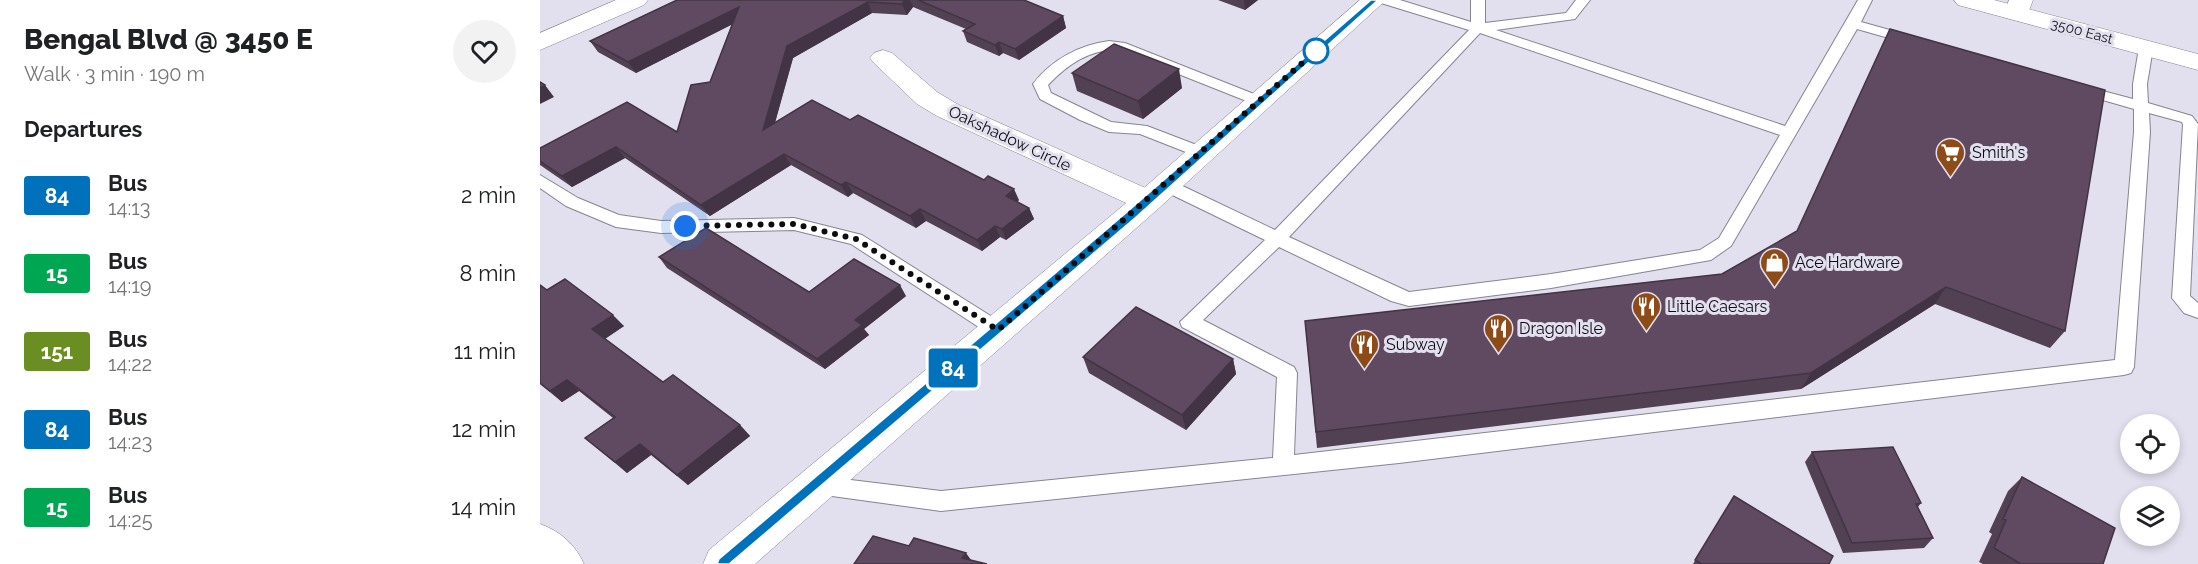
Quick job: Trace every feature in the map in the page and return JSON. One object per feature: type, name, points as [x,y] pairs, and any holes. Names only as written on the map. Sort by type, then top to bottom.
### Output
[{"type":"main road","points":[[540,42],[636,0]]},
{"type":"main road","points":[[724,564],[1157,193],[1374,0]]},
{"type":"main road","name":"3500 East","points":[[1966,0],[2019,7],[2146,48],[2198,62]]},
{"type":"main road","name":"Oakshadow Circle","points":[[883,58],[927,98],[948,110],[1157,193]]},
{"type":"main road","points":[[540,543],[563,564]]},
{"type":"lane","points":[[1386,0],[1478,28],[1789,133]]},
{"type":"lane","points":[[1478,0],[1478,28]]},
{"type":"lane","points":[[1283,466],[1287,373],[1190,322],[1278,237],[1478,28],[1570,16],[1583,0]]},
{"type":"lane","points":[[1157,193],[1278,237],[1397,296],[1409,299],[1680,262],[1705,256],[1725,242],[1853,24],[1864,0]]},
{"type":"lane","points":[[1853,24],[1920,43]]},
{"type":"lane","points":[[1201,153],[1142,129],[1109,127],[1085,117],[1045,96],[1040,84],[1049,74],[1086,49],[1108,44],[1120,46],[1259,101]]},
{"type":"lane","points":[[816,486],[941,501],[1283,466],[2124,367],[2142,132],[2140,84],[2146,48]]},
{"type":"lane","points":[[2064,84],[2193,121],[2191,125],[2191,245],[2181,298],[2191,308],[2198,310]]},
{"type":"lane","points":[[540,180],[572,202],[616,221],[661,227],[794,224],[856,239],[998,330]]},
{"type":"building","points":[[677,0],[905,0],[902,4],[868,2],[787,46],[763,130],[812,100],[850,120],[858,115],[984,180],[988,176],[1014,189],[1006,196],[1029,208],[1002,229],[995,226],[977,240],[920,209],[910,216],[846,182],[841,185],[784,154],[701,205],[616,147],[562,176],[540,161],[540,148],[627,102],[677,132],[691,85],[710,82],[739,7],[628,62],[590,41]]},
{"type":"building","points":[[918,0],[1024,0],[1063,16],[1015,49],[999,42],[995,45],[963,31],[975,24]]},
{"type":"building","points":[[1890,29],[2105,90],[2065,331],[1946,287],[1811,373],[1316,432],[1305,321],[1722,274],[1797,231]]},
{"type":"building","points":[[1114,44],[1179,69],[1138,101],[1072,73]]},
{"type":"building","points":[[706,228],[809,292],[854,259],[900,285],[855,320],[862,325],[817,359],[659,257]]},
{"type":"building","points":[[565,279],[613,315],[592,329],[663,382],[673,375],[740,425],[677,475],[640,444],[615,462],[585,438],[615,417],[567,380],[550,391],[540,383],[540,285],[547,290]]},
{"type":"building","points":[[1136,307],[1233,359],[1182,415],[1083,357]]},
{"type":"building","points":[[1893,447],[1921,503],[1916,504],[1933,538],[1852,543],[1812,452]]},
{"type":"building","points":[[2022,477],[2115,528],[2103,564],[2021,564],[1994,548],[2006,520],[2003,519]]},
{"type":"building","points":[[1734,496],[1833,556],[1829,564],[1702,564],[1695,560]]},
{"type":"building","points":[[873,536],[909,546],[914,538],[966,553],[962,558],[987,564],[854,564]]},
{"type":"bus line","name":"84","points":[[724,564],[1166,185],[1374,0]]},
{"type":"place","name":"Smith's","points":[[1951,178]]},
{"type":"place","name":"Ace Hardware","points":[[1774,288]]},
{"type":"place","name":"Little Caesars","points":[[1646,332]]},
{"type":"place","name":"Dragon Isle","points":[[1498,354]]},
{"type":"place","name":"Subway","points":[[1365,370]]},
{"type":"route","points":[[685,226],[794,224],[856,239],[998,330],[1166,185],[1316,51]]}]
